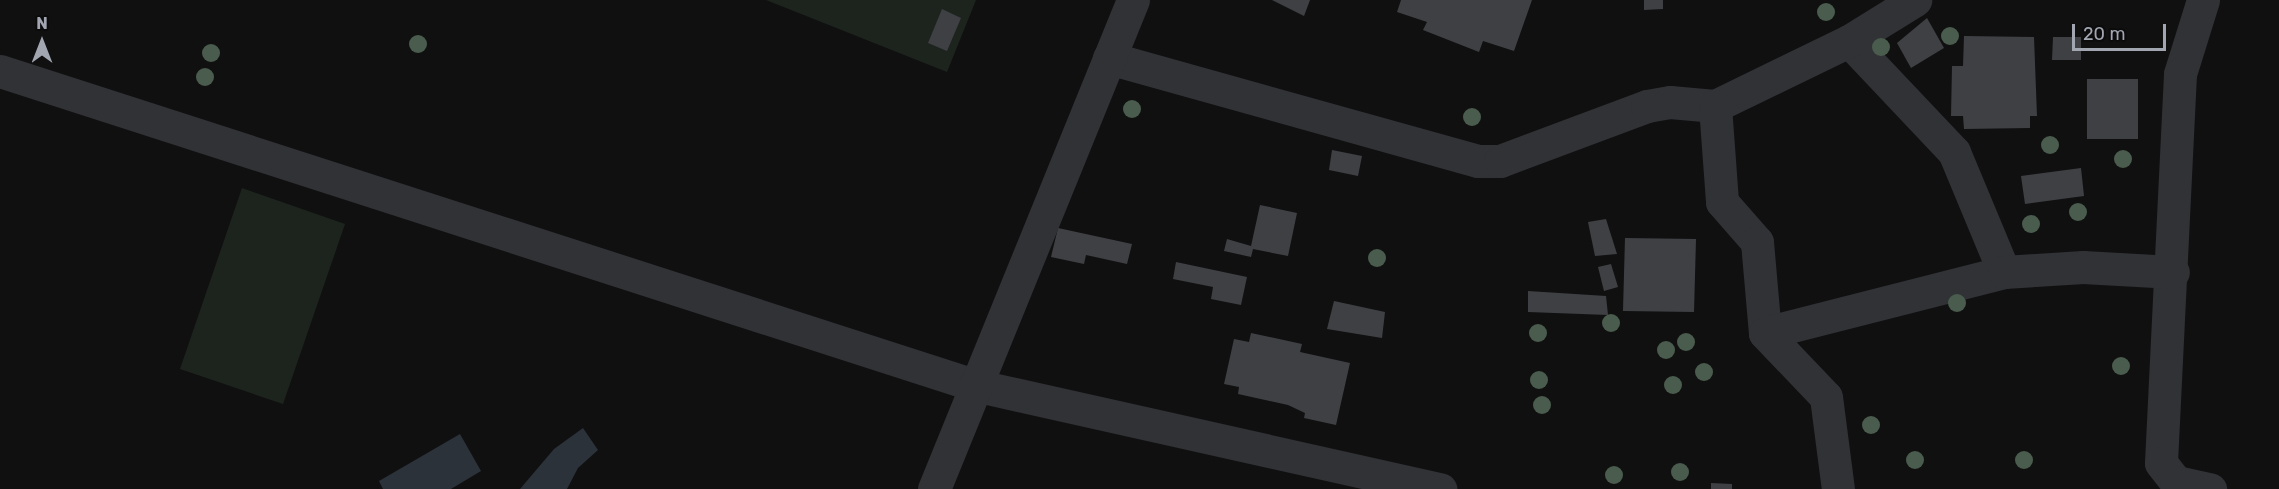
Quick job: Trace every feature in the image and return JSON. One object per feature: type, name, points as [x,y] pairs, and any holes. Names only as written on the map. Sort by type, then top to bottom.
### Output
[{"type":"street","points":[[934,489],[974,385],[1133,0]]},
{"type":"street","points":[[1109,58],[1478,162],[1521,155],[1647,106],[1715,106],[1849,41],[1915,0]]},
{"type":"street","points":[[2203,0],[2180,74],[2174,272],[2161,463],[2176,482],[2210,489]]},
{"type":"street","points":[[1849,41],[1954,152],[2004,272]]},
{"type":"street","points":[[0,70],[974,385],[1441,489]]},
{"type":"street","points":[[1715,106],[1722,202],[1757,242],[1764,333],[1826,397],[1838,489]]},
{"type":"street","points":[[1764,333],[2004,272],[2174,272]]},
{"type":"shaded area","points":[[766,0],[976,0],[947,72]]},
{"type":"shaded area","points":[[242,188],[345,224],[283,404],[180,369]]},
{"type":"shaded area","points":[[583,428],[598,450],[578,468],[567,489],[520,489],[554,449]]},
{"type":"shaded area","points":[[460,434],[481,471],[451,489],[383,489],[379,481]]},
{"type":"building","points":[[1272,0],[1310,0],[1304,16]]},
{"type":"building","points":[[1401,0],[1532,0],[1514,51],[1483,41],[1479,52],[1423,30],[1427,22],[1397,12]]},
{"type":"building","points":[[1644,0],[1663,0],[1663,9],[1644,10]]},
{"type":"building","points":[[942,9],[961,18],[947,51],[928,43]]},
{"type":"building","points":[[1927,18],[1944,48],[1911,68],[1897,43]]},
{"type":"building","points":[[1964,36],[2034,37],[2037,116],[2030,116],[2030,128],[1964,129],[1963,116],[1951,116],[1952,66],[1963,66]]},
{"type":"building","points":[[2053,37],[2081,37],[2081,60],[2052,60]]},
{"type":"building","points":[[2087,79],[2138,79],[2138,139],[2087,139]]},
{"type":"building","points":[[1332,150],[1362,156],[1358,176],[1329,170]]},
{"type":"building","points":[[2081,168],[2084,196],[2025,204],[2021,176]]},
{"type":"building","points":[[1260,205],[1297,213],[1288,256],[1253,249],[1251,257],[1224,251],[1227,239],[1251,246]]},
{"type":"building","points":[[1606,219],[1617,254],[1595,256],[1588,222]]},
{"type":"building","points":[[1058,228],[1132,244],[1127,264],[1086,255],[1084,264],[1051,257]]},
{"type":"building","points":[[1625,238],[1696,239],[1694,312],[1623,311]]},
{"type":"building","points":[[1176,262],[1247,277],[1241,305],[1211,299],[1213,287],[1173,279]]},
{"type":"building","points":[[1611,264],[1618,287],[1604,291],[1598,267]]},
{"type":"building","points":[[1528,291],[1606,296],[1608,315],[1528,312]]},
{"type":"building","points":[[1334,301],[1385,312],[1382,338],[1327,329]]},
{"type":"building","points":[[1251,333],[1302,344],[1300,352],[1350,363],[1336,425],[1304,418],[1305,413],[1288,405],[1238,394],[1239,387],[1224,384],[1234,339],[1249,342]]},
{"type":"building","points":[[1711,483],[1732,484],[1732,489],[1711,489]]}]
